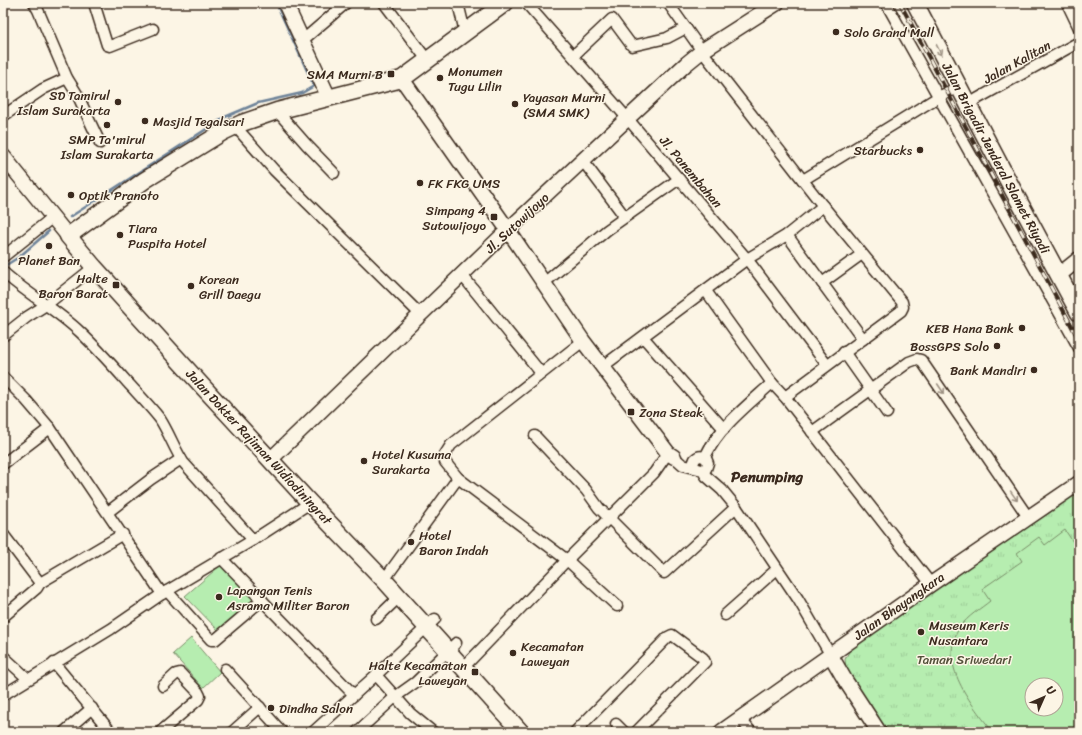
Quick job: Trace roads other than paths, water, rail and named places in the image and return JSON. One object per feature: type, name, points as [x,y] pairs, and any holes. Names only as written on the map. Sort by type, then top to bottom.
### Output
[{"type":"main road","points":[[285,3],[329,98]]},
{"type":"main road","points":[[68,236],[145,180],[223,132],[262,115],[402,79],[505,3]]},
{"type":"main road","name":"Jl. Sutowijoyo","points":[[270,460],[508,230],[628,119],[672,76],[702,51],[777,3]]},
{"type":"main road","name":"Jalan Brigadir Jenderal Slamet Riyadi","points":[[915,3],[958,87],[1079,313]]},
{"type":"main road","points":[[402,79],[508,230],[583,341],[671,455]]},
{"type":"main road","name":"Jalan Dokter Rajiman Widiodiningrat","points":[[3,156],[94,267],[310,503],[399,597],[430,623],[452,647],[463,668],[521,732]]},
{"type":"main road","points":[[1059,275],[1079,259]]},
{"type":"main road","name":"Jalan Bhayangkara","points":[[721,732],[830,654],[1079,482]]},
{"type":"main road","points":[[830,654],[861,706],[879,732]]},
{"type":"street","points":[[34,3],[67,78],[77,94],[100,143]]},
{"type":"street","points":[[94,3],[108,45],[110,46],[153,29]]},
{"type":"street","points":[[303,40],[346,3]]},
{"type":"street","points":[[384,3],[428,61]]},
{"type":"street","points":[[458,3],[466,32]]},
{"type":"street","name":"Jl. Panembahan","points":[[526,3],[748,259],[827,365]]},
{"type":"street","points":[[668,3],[702,51],[802,180],[902,302],[903,307],[900,312],[785,397]]},
{"type":"street","points":[[886,3],[1079,348]]},
{"type":"street","points":[[1067,3],[1079,28]]},
{"type":"street","points":[[573,56],[612,19],[632,46],[667,38],[686,28]]},
{"type":"street","name":"Jalan Kalitan","points":[[968,104],[1079,42]]},
{"type":"street","points":[[3,116],[43,89],[67,78]]},
{"type":"street","points":[[802,180],[958,87]]},
{"type":"street","points":[[277,111],[334,173]]},
{"type":"street","points":[[235,126],[274,170],[421,315]]},
{"type":"street","points":[[583,161],[625,217]]},
{"type":"street","points":[[544,283],[596,239],[679,179]]},
{"type":"street","points":[[602,367],[748,259],[787,235],[823,206]]},
{"type":"street","points":[[3,257],[53,217]]},
{"type":"street","points":[[787,235],[862,339]]},
{"type":"street","points":[[822,283],[862,254]]},
{"type":"street","points":[[3,336],[27,317],[46,305],[94,267]]},
{"type":"street","points":[[3,272],[58,313],[80,332],[152,409],[161,421],[181,459],[254,540]]},
{"type":"street","points":[[462,275],[541,373]]},
{"type":"street","points":[[706,291],[772,383],[785,397],[931,584]]},
{"type":"street","points":[[643,337],[724,428]]},
{"type":"street","points":[[583,341],[451,445],[444,456],[445,462],[458,478],[568,560],[617,606]]},
{"type":"street","points":[[844,352],[887,413]]},
{"type":"street","points":[[812,432],[909,362],[917,359],[924,364],[1028,517]]},
{"type":"street","points":[[3,377],[26,400],[50,428],[164,592],[213,640],[215,640],[262,600]]},
{"type":"street","points":[[700,465],[713,442],[724,428],[772,383]]},
{"type":"street","points":[[3,464],[50,428]]},
{"type":"street","points":[[535,436],[586,490],[599,508],[664,573],[736,507]]},
{"type":"street","points":[[463,668],[671,455],[683,465],[700,465]]},
{"type":"street","points":[[108,512],[151,479],[181,459]]},
{"type":"street","points":[[700,465],[706,476],[722,490],[736,507],[798,599],[830,654]]},
{"type":"street","points":[[384,580],[458,478]]},
{"type":"street","points":[[3,695],[111,629],[164,592],[254,540],[310,503]]},
{"type":"street","points":[[3,534],[40,583]]},
{"type":"street","points":[[3,617],[37,588],[40,583],[123,534]]},
{"type":"street","points":[[221,558],[354,695]]},
{"type":"street","points":[[725,615],[777,569]]},
{"type":"street","points":[[376,619],[399,597]]},
{"type":"street","points":[[313,732],[376,675],[430,623]]},
{"type":"street","points":[[575,732],[668,637],[672,635],[703,658],[705,662],[636,732]]},
{"type":"street","points":[[357,732],[395,697],[416,682],[452,647]]},
{"type":"street","points":[[3,656],[28,679]]},
{"type":"street","points":[[54,663],[111,732]]},
{"type":"street","points":[[225,670],[282,732]]},
{"type":"street","points":[[160,732],[200,696],[180,673],[176,674],[163,686]]},
{"type":"street","points":[[376,675],[410,713],[433,732]]},
{"type":"street","points":[[232,732],[260,707]]},
{"type":"street","points":[[64,732],[92,708]]},
{"type":"street","points":[[740,718],[751,732]]},
{"type":"street","points":[[616,724],[624,732]]},
{"type":"waterway","points":[[70,217],[225,117],[258,103],[302,93],[314,86],[276,3]]},
{"type":"waterway","points":[[3,267],[19,257],[49,231]]},
{"type":"railway","points":[[900,3],[1079,340]]},
{"type":"place","name":"Solo Grand Mall","points":[[836,32]]},
{"type":"place","name":"SMA Murni B","points":[[391,74]]},
{"type":"place","name":"Monumen Tugu Lilin","points":[[440,78]]},
{"type":"place","name":"SD Tamirul Islam Surakarta","points":[[118,102]]},
{"type":"place","name":"Yayasan Murni (SMA SMK)","points":[[515,104]]},
{"type":"place","name":"Masjid Tegalsari","points":[[145,121]]},
{"type":"place","name":"SMP Ta'mirul Islam Surakarta","points":[[107,125]]},
{"type":"place","name":"Starbucks","points":[[920,150]]},
{"type":"place","name":"FK FKG UMS","points":[[420,183]]},
{"type":"place","name":"Optik Pranoto","points":[[71,195]]},
{"type":"place","name":"Simpang 4 Sutowijoyo","points":[[494,217]]},
{"type":"place","name":"Tiara Puspita Hotel","points":[[120,235]]},
{"type":"place","name":"Planet Ban","points":[[49,246]]},
{"type":"place","name":"Halte Baron Barat","points":[[116,285]]},
{"type":"place","name":"Korean Grill Daegu","points":[[191,286]]},
{"type":"place","name":"KEB Hana Bank","points":[[1022,328]]},
{"type":"place","name":"BossGPS Solo","points":[[997,346]]},
{"type":"place","name":"Bank Mandiri","points":[[1034,370]]},
{"type":"place","name":"Zona Steak","points":[[631,412]]},
{"type":"place","name":"Hotel Kusuma Surakarta","points":[[364,461]]},
{"type":"place","name":"Hotel Baron Indah","points":[[411,542]]},
{"type":"place","name":"Lapangan Tenis Asrama Militer Baron","points":[[219,597]]},
{"type":"place","name":"Museum Keris Nusantara","points":[[921,632]]},
{"type":"place","name":"Kecamatan Laweyan","points":[[513,653]]},
{"type":"place","name":"Halte Kecamatan Laweyan","points":[[475,672]]},
{"type":"place","name":"Dindha Salon","points":[[271,708]]},
{"type":"district","name":"Penumping","points":[[767,477]]},
{"type":"park label","name":"Taman Sriwedari","points":[[964,659]]}]
